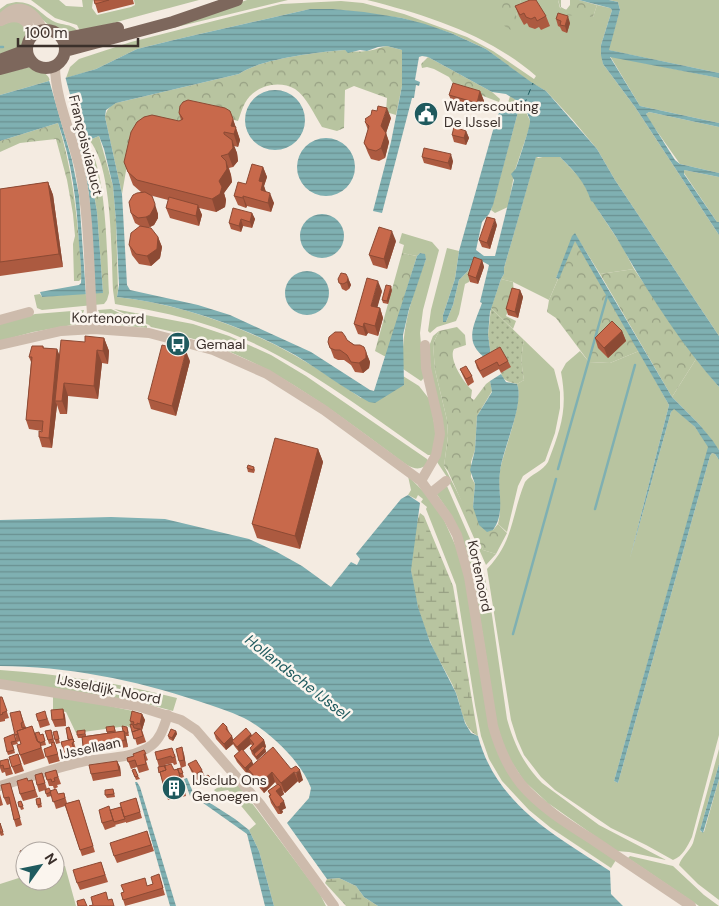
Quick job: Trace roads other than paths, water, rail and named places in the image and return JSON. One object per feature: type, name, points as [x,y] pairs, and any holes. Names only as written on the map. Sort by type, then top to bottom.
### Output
[{"type":"main road","points":[[64,45],[221,0]]},
{"type":"main road","points":[[64,45],[173,22],[237,0]]},
{"type":"main road","points":[[43,30],[54,32],[64,45],[62,60],[53,72],[36,66],[28,55],[31,36],[43,30]]},
{"type":"main road","points":[[0,60],[28,55]]},
{"type":"main road","points":[[0,69],[28,55]]},
{"type":"street","points":[[0,21],[11,10],[22,9],[35,16],[43,30]]},
{"type":"street","points":[[0,21],[12,16],[22,18],[29,25],[31,36]]},
{"type":"street","name":"Françoisviaduct","points":[[53,72],[79,169],[87,211],[94,329]]},
{"type":"street","points":[[0,320],[29,312]]},
{"type":"street","name":"Kortenoord","points":[[0,345],[61,331],[94,329],[149,333],[213,350],[267,374],[324,410],[421,481],[448,518],[464,554],[493,726],[497,743],[512,772],[534,797],[570,825],[691,906]]},
{"type":"street","points":[[421,481],[436,455],[440,434],[426,368],[425,345]]},
{"type":"street","points":[[431,494],[446,481]]},
{"type":"street","name":"IJsseldijk-Noord","points":[[0,684],[137,706],[181,720],[196,730],[260,804],[334,906]]},
{"type":"street","name":"IJssellaan","points":[[0,786],[82,762],[124,756],[144,750],[156,742],[163,730],[168,715]]},
{"type":"water","points":[[579,0],[609,0],[618,2],[620,10],[609,50],[719,73],[719,78],[610,57],[640,106],[719,123],[719,127],[649,112],[646,114],[675,160],[680,164],[719,173],[719,177],[684,170],[684,174],[717,222],[719,222],[719,235],[635,107],[603,64],[601,45],[612,10]]},
{"type":"water","points":[[310,9],[364,12],[402,18],[451,33],[486,49],[546,91],[597,149],[615,180],[719,336],[719,387],[667,320],[591,201],[583,183],[560,157],[536,157],[504,268],[504,274],[490,312],[488,335],[491,356],[484,357],[474,345],[472,338],[474,325],[482,303],[480,302],[489,265],[476,258],[468,271],[459,280],[453,305],[446,322],[443,322],[443,315],[455,279],[459,251],[497,116],[510,103],[516,107],[518,112],[493,205],[489,214],[482,222],[476,250],[484,256],[495,256],[514,180],[511,174],[516,169],[530,121],[526,106],[506,94],[492,92],[428,57],[419,57],[415,80],[420,82],[419,86],[416,85],[414,98],[412,98],[382,213],[373,211],[391,142],[402,86],[402,50],[387,46],[367,51],[360,50],[348,53],[345,50],[334,51],[274,60],[239,74],[116,103],[106,110],[105,117],[122,194],[127,285],[130,290],[198,305],[230,315],[311,352],[374,391],[417,256],[420,253],[425,254],[426,259],[409,309],[403,335],[404,385],[375,403],[369,402],[295,355],[231,325],[186,310],[117,297],[119,285],[113,186],[99,136],[89,140],[86,147],[97,212],[103,293],[42,297],[40,292],[79,285],[81,283],[77,214],[67,152],[58,123],[0,141],[0,95],[96,69],[137,49]]},
{"type":"water","points":[[269,90],[281,90],[292,95],[300,103],[305,114],[303,132],[292,145],[281,150],[269,150],[258,145],[250,137],[245,126],[245,114],[250,103],[258,95]]},
{"type":"water","points":[[320,138],[332,138],[347,146],[355,161],[355,173],[347,188],[332,196],[320,196],[305,188],[297,173],[297,161],[305,146]]},
{"type":"water","points":[[318,214],[326,214],[338,220],[344,236],[338,252],[326,258],[318,258],[306,252],[300,240],[300,232],[306,220]]},
{"type":"water","points":[[575,233],[672,397],[699,424],[719,450],[719,460],[715,454],[712,453],[710,456],[618,783],[614,781],[708,447],[695,427],[674,409],[671,412],[630,558],[669,405],[575,241],[559,279],[556,278],[572,236]]},
{"type":"water","points":[[303,271],[311,271],[323,277],[329,293],[323,309],[311,315],[303,315],[291,309],[285,297],[285,289],[291,277]]},
{"type":"water","points":[[501,374],[506,382],[517,384],[519,393],[516,415],[500,472],[499,516],[493,530],[487,532],[479,525],[473,507],[475,484],[470,470],[475,450],[477,416],[492,392],[490,381]]},
{"type":"water","name":"Hollandsche IJssel","points":[[408,495],[420,503],[411,570],[418,607],[430,642],[456,693],[465,723],[471,733],[478,736],[487,760],[498,781],[513,799],[548,830],[610,871],[611,894],[623,906],[378,906],[364,897],[356,886],[339,878],[327,879],[287,823],[309,798],[311,788],[300,767],[292,757],[274,739],[254,724],[238,715],[174,693],[125,681],[50,669],[0,666],[0,520],[111,517],[165,519],[249,539],[302,566],[331,587],[351,562],[357,565],[360,559],[356,554],[401,499]]},
{"type":"water","points":[[719,764],[719,779],[703,833],[700,830]]},
{"type":"water","points":[[187,778],[193,792],[249,830],[259,851],[274,906],[265,906],[247,834],[196,798],[190,796],[184,779]]},
{"type":"water","points":[[135,782],[140,787],[176,906],[170,906]]},
{"type":"waterway","points":[[558,469],[607,296]]},
{"type":"waterway","points":[[595,509],[635,365]]},
{"type":"waterway","points":[[513,634],[556,479]]},
{"type":"place","name":"Waterscouting De IJssel","points":[[426,114]]},
{"type":"place","name":"Gemaal","points":[[178,344]]},
{"type":"place","name":"IJsclub Ons Genoegen","points":[[174,788]]}]
